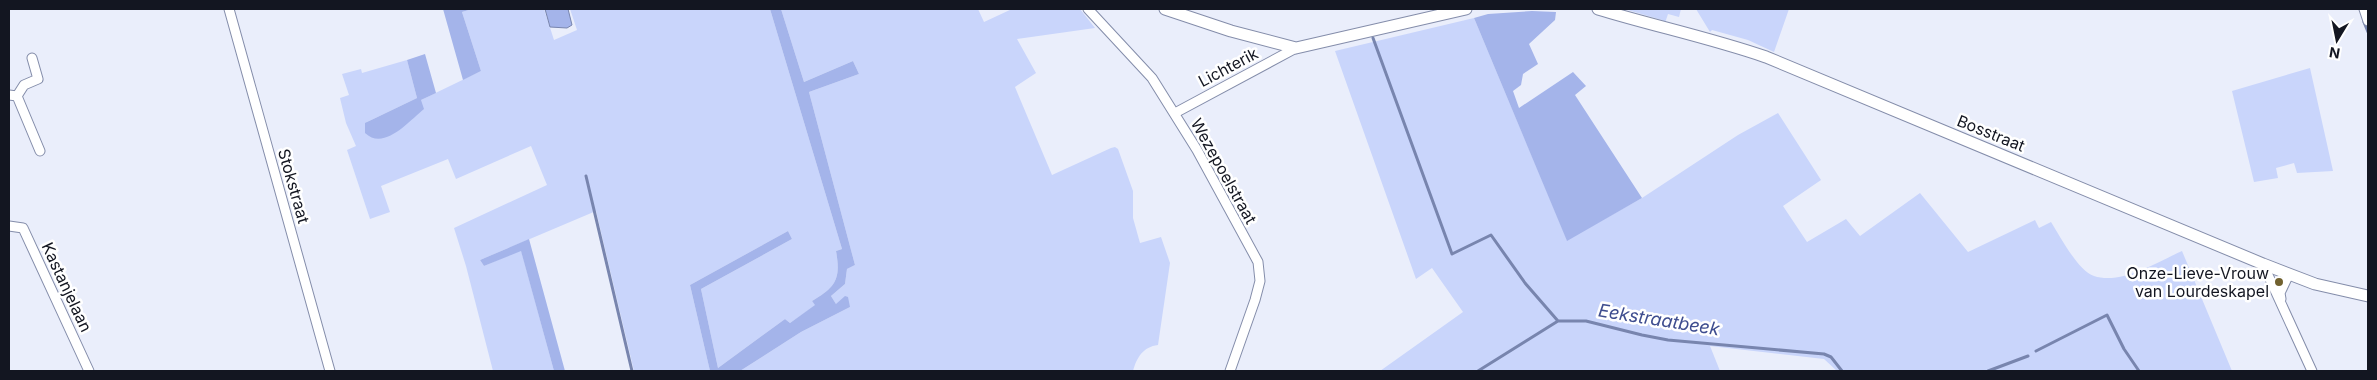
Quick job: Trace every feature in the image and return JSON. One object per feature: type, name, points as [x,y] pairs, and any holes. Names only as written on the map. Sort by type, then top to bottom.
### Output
[{"type":"street","name":"Stokstraat","points":[[229,9],[330,371]]},
{"type":"street","name":"Wezepoelstraat","points":[[1088,9],[1147,72],[1174,113],[1258,262],[1260,281],[1230,371]]},
{"type":"street","points":[[1165,9],[1231,31],[1296,48],[1466,9]]},
{"type":"street","name":"Bosstraat","points":[[1598,9],[1667,30],[1716,40],[1766,57],[2262,264],[2324,286],[2368,296]]},
{"type":"street","points":[[2364,9],[2368,21]]},
{"type":"street","name":"Lichterik","points":[[1174,113],[1296,48]]},
{"type":"street","points":[[32,58],[38,79],[24,85],[13,96],[40,151]]},
{"type":"street","name":"Kastanjelaan","points":[[9,226],[23,228],[89,371]]},
{"type":"street","points":[[2262,264],[2312,371]]},
{"type":"street","points":[[2282,304],[2280,293],[2289,274]]},
{"type":"shaded area","points":[[443,9],[472,9],[462,12],[481,71],[463,80]]},
{"type":"shaded area","points":[[472,9],[544,9],[554,40],[577,30],[570,9],[770,9],[842,249],[836,251],[838,269],[835,281],[827,291],[812,301],[816,305],[790,323],[785,319],[718,368],[701,289],[792,239],[788,231],[690,285],[710,371],[634,371],[596,211],[480,260],[484,266],[521,250],[554,371],[493,371],[466,266],[454,228],[547,185],[531,146],[456,179],[448,159],[381,186],[390,212],[370,219],[347,150],[356,146],[346,123],[340,98],[349,95],[342,74],[361,69],[362,73],[407,60],[417,98],[365,123],[421,100],[481,71],[462,12]]},
{"type":"shaded area","points":[[545,9],[568,9],[572,25],[567,28],[550,27]]},
{"type":"shaded area","points":[[770,9],[781,9],[804,82],[853,61],[859,74],[809,92],[855,265],[847,269],[845,284],[831,296],[836,304],[845,296],[848,297],[850,307],[801,332],[740,371],[710,371],[690,285],[788,231],[792,239],[701,289],[718,368],[785,319],[790,323],[815,305],[812,301],[827,291],[835,281],[838,269],[836,251],[842,249]]},
{"type":"shaded area","points":[[781,9],[978,9],[984,22],[1012,9],[1080,9],[1095,28],[1017,39],[1036,73],[1015,87],[1052,175],[1111,148],[1115,147],[1118,149],[1133,191],[1133,218],[1140,243],[1161,237],[1170,263],[1158,345],[1148,348],[1141,354],[1136,361],[1133,371],[740,371],[801,332],[850,307],[836,304],[831,296],[845,284],[847,269],[855,265],[809,92],[859,74],[853,61],[804,82]]},
{"type":"shaded area","points":[[1624,9],[1681,9],[1679,17],[1668,14],[1665,23],[1662,20]]},
{"type":"shaded area","points":[[1696,9],[1789,9],[1774,52],[1748,40],[1712,30],[1710,32]]},
{"type":"shaded area","points":[[1532,11],[1556,12],[1555,20],[1529,44],[1538,64],[1523,74],[1521,85],[1513,91],[1519,108],[1573,72],[1586,86],[1575,95],[1642,198],[1567,241],[1474,18],[1488,14]]},
{"type":"shaded area","points":[[1474,18],[1567,240],[1642,198],[1738,135],[1778,113],[1821,180],[1783,206],[1807,242],[1846,219],[1860,236],[1920,193],[1968,252],[2035,220],[2039,228],[2051,222],[2076,260],[2088,273],[2094,276],[2105,278],[2127,275],[2182,251],[2232,371],[1837,371],[1824,359],[1710,346],[1720,371],[1380,371],[1463,312],[1432,268],[1416,279],[1335,51]]},
{"type":"shaded area","points":[[425,54],[436,93],[421,100],[424,109],[396,133],[380,139],[372,138],[365,133],[365,123],[417,98],[407,60]]},
{"type":"shaded area","points":[[2310,68],[2333,171],[2297,173],[2294,163],[2276,168],[2278,178],[2254,182],[2232,91]]},
{"type":"shaded area","points":[[529,239],[565,371],[554,371],[521,251],[484,266],[480,260]]},
{"type":"waterway","name":"Eekstraatbeek","points":[[2364,22],[2368,32]]},
{"type":"waterway","points":[[1373,38],[1452,254],[1491,235],[1525,283],[1558,321]]},
{"type":"waterway","points":[[586,176],[632,371]]},
{"type":"waterway","name":"Eekstraatbeek","points":[[2036,351],[2107,315],[2124,349],[2139,371]]},
{"type":"waterway","name":"Eekstraatbeek","points":[[1478,371],[1558,321],[1586,321],[1668,340],[1824,354],[1831,357],[1842,371]]},
{"type":"waterway","name":"Eekstraatbeek","points":[[1988,371],[2028,356]]},
{"type":"place","name":"Onze-Lieve-Vrouw van Lourdeskapel","points":[[2279,282]]}]
